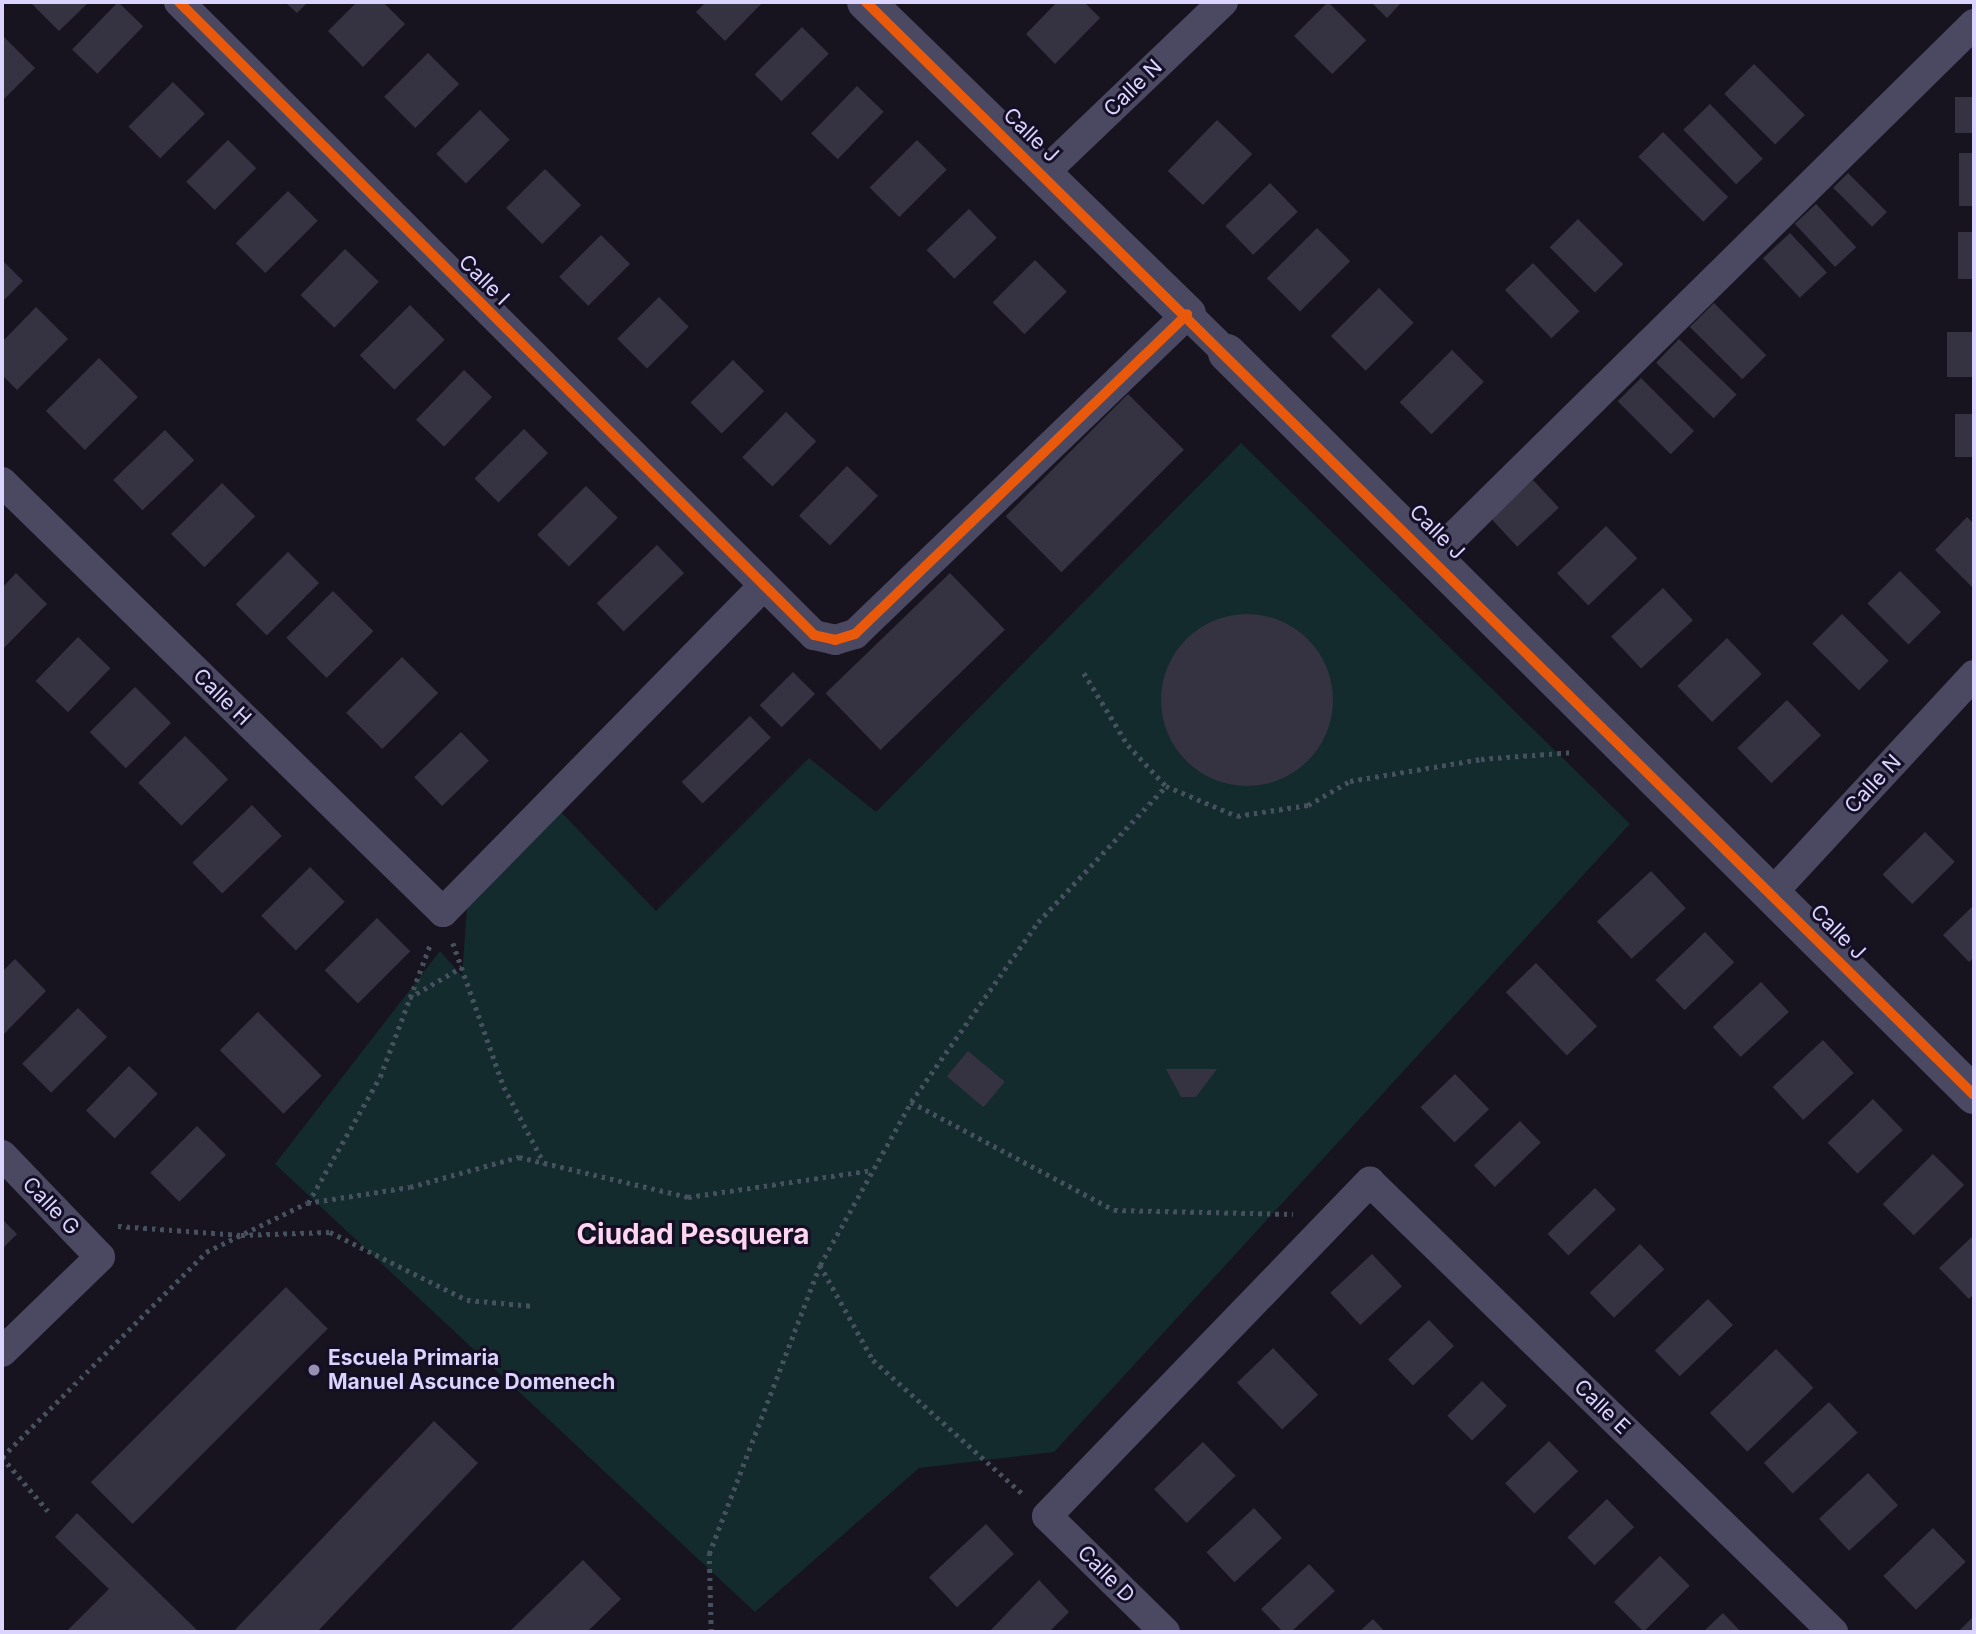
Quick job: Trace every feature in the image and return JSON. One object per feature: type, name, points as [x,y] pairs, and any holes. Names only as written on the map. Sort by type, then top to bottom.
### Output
[{"type":"street","name":"Calle I","points":[[179,2],[814,635],[835,640],[855,634],[1187,314]]},
{"type":"street","name":"Calle J","points":[[866,2],[1434,556],[1974,1094]]},
{"type":"street","name":"Calle N","points":[[1043,174],[1223,2]]},
{"type":"street","points":[[1434,556],[1974,23]]},
{"type":"street","name":"Calle H","points":[[2,482],[443,912]]},
{"type":"street","points":[[443,912],[763,586]]},
{"type":"street","name":"Calle N","points":[[1772,893],[1974,675]]},
{"type":"street","name":"Calle G","points":[[2,1155],[100,1257],[2,1352]]},
{"type":"street","name":"Calle E","points":[[1339,1214],[1370,1182],[1833,1632]]},
{"type":"street","points":[[1047,1516],[1339,1214]]},
{"type":"street","name":"Calle D","points":[[1047,1516],[1165,1632]]},
{"type":"path","points":[[1084,673],[1128,745],[1166,786],[1237,816],[1308,805],[1350,781],[1481,759],[1628,749]]},
{"type":"path","points":[[711,1632],[709,1554],[820,1265],[911,1102],[1038,922],[1166,786]]},
{"type":"path","points":[[443,912],[504,1087],[544,1163]]},
{"type":"path","points":[[307,1203],[380,1077],[443,912]]},
{"type":"path","points":[[408,998],[462,968]]},
{"type":"path","points":[[911,1102],[1114,1210],[1339,1214]]},
{"type":"path","points":[[48,1511],[2,1457],[206,1252],[307,1203],[410,1187],[519,1157],[688,1197],[873,1170]]},
{"type":"path","points":[[72,1228],[159,1225],[241,1235],[330,1232],[467,1300],[534,1306]]},
{"type":"path","points":[[820,1265],[873,1360],[1047,1516]]},
{"type":"green space","points":[[1241,443],[1630,824],[1054,1452],[919,1468],[755,1612],[275,1164],[440,951],[462,976],[467,908],[561,812],[656,911],[809,758],[876,812]]},
{"type":"building","points":[[30,2],[89,2],[59,31]]},
{"type":"building","points":[[118,2],[143,26],[97,74],[72,49]]},
{"type":"building","points":[[285,2],[308,2],[297,13]]},
{"type":"building","points":[[357,2],[383,2],[405,24],[363,67],[328,31]]},
{"type":"building","points":[[706,2],[763,2],[725,41],[696,12]]},
{"type":"building","points":[[1057,2],[1084,2],[1100,18],[1055,64],[1026,34]]},
{"type":"building","points":[[1328,2],[1366,40],[1332,74],[1294,36]]},
{"type":"building","points":[[1371,2],[1402,2],[1387,18]]},
{"type":"building","points":[[802,27],[829,54],[781,101],[755,74]]},
{"type":"building","points":[[2,35],[35,68],[2,101]]},
{"type":"building","points":[[428,53],[459,84],[415,128],[384,97]]},
{"type":"building","points":[[1754,64],[1805,115],[1775,145],[1724,94]]},
{"type":"building","points":[[173,82],[205,114],[160,158],[128,127]]},
{"type":"building","points":[[857,86],[884,112],[838,159],[811,133]]},
{"type":"building","points":[[1955,97],[1974,97],[1974,133],[1955,133]]},
{"type":"building","points":[[1710,104],[1763,159],[1736,184],[1683,130]]},
{"type":"building","points":[[480,110],[510,140],[466,184],[436,154]]},
{"type":"building","points":[[1217,120],[1252,154],[1203,205],[1168,171]]},
{"type":"building","points":[[1663,132],[1728,197],[1703,222],[1638,157]]},
{"type":"building","points":[[228,140],[256,168],[215,210],[186,182]]},
{"type":"building","points":[[917,140],[947,170],[899,217],[870,187]]},
{"type":"building","points":[[1959,153],[1974,153],[1974,206],[1959,206]]},
{"type":"building","points":[[545,169],[581,205],[542,244],[506,208]]},
{"type":"building","points":[[1848,173],[1887,212],[1872,227],[1833,188]]},
{"type":"building","points":[[1270,183],[1298,212],[1253,255],[1225,226]]},
{"type":"building","points":[[288,191],[318,221],[265,273],[236,243]]},
{"type":"building","points":[[1816,204],[1856,247],[1835,267],[1795,224]]},
{"type":"building","points":[[969,209],[997,238],[954,279],[927,250]]},
{"type":"building","points":[[1578,219],[1623,264],[1595,293],[1550,247]]},
{"type":"building","points":[[1317,228],[1350,261],[1300,311],[1267,278]]},
{"type":"building","points":[[1958,232],[1974,232],[1974,279],[1958,279]]},
{"type":"building","points":[[1790,233],[1827,272],[1800,298],[1763,258]]},
{"type":"building","points":[[601,235],[630,264],[588,306],[559,277]]},
{"type":"building","points":[[345,249],[379,282],[334,328],[301,295]]},
{"type":"building","points":[[2,260],[23,281],[2,302]]},
{"type":"building","points":[[1035,260],[1067,292],[1024,334],[993,302]]},
{"type":"building","points":[[1533,263],[1580,311],[1551,338],[1505,290]]},
{"type":"building","points":[[1379,288],[1414,323],[1366,371],[1331,336]]},
{"type":"building","points":[[659,297],[689,327],[647,368],[617,339]]},
{"type":"building","points":[[1714,303],[1766,355],[1742,379],[1690,327]]},
{"type":"building","points":[[410,305],[445,340],[394,390],[360,355]]},
{"type":"building","points":[[36,307],[68,339],[17,390],[2,375],[2,342]]},
{"type":"building","points":[[1947,332],[1974,332],[1974,377],[1947,377]]},
{"type":"building","points":[[1679,339],[1737,395],[1714,418],[1656,363]]},
{"type":"building","points":[[1452,350],[1484,382],[1431,434],[1400,402]]},
{"type":"building","points":[[99,358],[138,397],[85,450],[46,411]]},
{"type":"building","points":[[733,360],[764,391],[722,434],[691,402]]},
{"type":"building","points":[[464,370],[492,397],[444,447],[416,420]]},
{"type":"building","points":[[1641,378],[1694,431],[1671,454],[1618,401]]},
{"type":"building","points":[[1128,394],[1184,450],[1062,572],[1006,516]]},
{"type":"building","points":[[786,412],[816,441],[772,486],[742,457]]},
{"type":"building","points":[[1955,414],[1974,414],[1974,457],[1955,457]]},
{"type":"building","points":[[524,429],[548,453],[499,503],[475,478]]},
{"type":"building","points":[[165,430],[194,460],[142,510],[113,480]]},
{"type":"building","points":[[847,466],[878,496],[830,546],[799,516]]},
{"type":"building","points":[[1533,480],[1559,508],[1517,547],[1491,519]]},
{"type":"building","points":[[222,483],[255,516],[204,567],[171,534]]},
{"type":"building","points":[[586,486],[618,518],[569,567],[537,535]]},
{"type":"building","points":[[1967,517],[1974,524],[1974,589],[1935,550]]},
{"type":"building","points":[[1606,526],[1637,558],[1588,606],[1557,573]]},
{"type":"building","points":[[657,545],[684,573],[624,631],[597,603]]},
{"type":"building","points":[[288,552],[319,583],[267,635],[236,604]]},
{"type":"building","points":[[1900,571],[1941,612],[1908,645],[1867,604]]},
{"type":"building","points":[[16,573],[47,604],[2,650],[2,588]]},
{"type":"building","points":[[950,573],[1005,630],[880,750],[826,693]]},
{"type":"building","points":[[1663,588],[1693,620],[1641,669],[1611,636]]},
{"type":"building","points":[[333,591],[373,631],[327,678],[286,638]]},
{"type":"building","points":[[1247,614],[1280,621],[1308,639],[1326,667],[1333,700],[1326,733],[1308,761],[1280,779],[1247,786],[1214,779],[1186,761],[1168,733],[1161,700],[1168,667],[1186,639],[1214,621]]},
{"type":"building","points":[[1842,614],[1889,661],[1859,690],[1812,644]]},
{"type":"building","points":[[78,637],[110,668],[68,712],[36,681]]},
{"type":"building","points":[[1727,638],[1762,674],[1712,722],[1677,686]]},
{"type":"building","points":[[402,657],[438,693],[382,749],[346,713]]},
{"type":"building","points":[[793,672],[815,694],[782,727],[760,705]]},
{"type":"building","points":[[135,687],[171,723],[126,768],[90,732]]},
{"type":"building","points":[[1787,700],[1821,735],[1771,783],[1737,748]]},
{"type":"building","points":[[750,716],[771,738],[703,804],[682,782]]},
{"type":"building","points":[[461,732],[489,761],[442,806],[414,777]]},
{"type":"building","points":[[185,736],[228,779],[181,826],[138,783]]},
{"type":"building","points":[[252,805],[282,836],[222,894],[192,863]]},
{"type":"building","points":[[1925,832],[1955,862],[1912,904],[1883,874]]},
{"type":"building","points":[[310,867],[345,902],[296,950],[261,916]]},
{"type":"building","points":[[1651,871],[1686,908],[1632,959],[1597,921]]},
{"type":"building","points":[[1974,905],[1974,957],[1969,962],[1943,935]]},
{"type":"building","points":[[377,918],[410,951],[358,1004],[325,970]]},
{"type":"building","points":[[1705,932],[1734,962],[1685,1010],[1655,980]]},
{"type":"building","points":[[15,959],[46,991],[2,1036],[2,972]]},
{"type":"building","points":[[1536,963],[1597,1026],[1567,1055],[1506,992]]},
{"type":"building","points":[[1761,982],[1789,1012],[1741,1057],[1713,1027]]},
{"type":"building","points":[[78,1008],[107,1037],[51,1093],[22,1064]]},
{"type":"building","points":[[258,1012],[322,1076],[283,1114],[220,1050]]},
{"type":"building","points":[[1823,1040],[1854,1073],[1803,1120],[1773,1087]]},
{"type":"building","points":[[968,1051],[1005,1082],[984,1107],[947,1076]]},
{"type":"building","points":[[129,1066],[158,1094],[115,1138],[86,1111]]},
{"type":"building","points":[[1166,1069],[1217,1069],[1196,1097],[1181,1097]]},
{"type":"building","points":[[1455,1074],[1489,1109],[1455,1143],[1420,1107]]},
{"type":"building","points":[[1873,1099],[1903,1130],[1858,1174],[1828,1143]]},
{"type":"building","points":[[1520,1121],[1541,1143],[1495,1187],[1474,1165]]},
{"type":"building","points":[[197,1126],[226,1155],[179,1202],[150,1173]]},
{"type":"building","points":[[1933,1154],[1964,1185],[1914,1235],[1883,1204]]},
{"type":"building","points":[[1595,1188],[1616,1210],[1568,1255],[1548,1234]]},
{"type":"building","points":[[2,1219],[17,1234],[2,1249]]},
{"type":"building","points":[[1974,1235],[1974,1294],[1969,1299],[1939,1268]]},
{"type":"building","points":[[1640,1244],[1664,1269],[1614,1318],[1590,1293]]},
{"type":"building","points":[[1372,1254],[1402,1286],[1360,1325],[1330,1293]]},
{"type":"building","points":[[286,1287],[328,1329],[133,1524],[91,1482]]},
{"type":"building","points":[[1708,1299],[1733,1325],[1680,1376],[1655,1350]]},
{"type":"building","points":[[1429,1320],[1454,1346],[1413,1385],[1388,1360]]},
{"type":"building","points":[[1273,1348],[1318,1395],[1282,1429],[1237,1383]]},
{"type":"building","points":[[1776,1349],[1814,1388],[1747,1452],[1710,1413]]},
{"type":"building","points":[[1482,1381],[1507,1406],[1472,1440],[1447,1416]]},
{"type":"building","points":[[1829,1402],[1858,1433],[1793,1493],[1764,1463]]},
{"type":"building","points":[[434,1421],[478,1463],[317,1632],[233,1632]]},
{"type":"building","points":[[1549,1441],[1578,1471],[1534,1514],[1505,1483]]},
{"type":"building","points":[[1203,1442],[1236,1476],[1187,1523],[1154,1489]]},
{"type":"building","points":[[1868,1473],[1898,1505],[1849,1551],[1819,1519]]},
{"type":"building","points":[[1607,1499],[1634,1527],[1595,1565],[1567,1537]]},
{"type":"building","points":[[1254,1508],[1282,1538],[1234,1582],[1206,1552]]},
{"type":"building","points":[[77,1513],[199,1632],[66,1632],[109,1589],[55,1537]]},
{"type":"building","points":[[986,1524],[1014,1554],[957,1607],[929,1577]]},
{"type":"building","points":[[1933,1528],[1966,1562],[1916,1610],[1883,1576]]},
{"type":"building","points":[[1660,1556],[1690,1586],[1644,1632],[1614,1602]]},
{"type":"building","points":[[583,1560],[621,1599],[587,1632],[509,1632]]},
{"type":"building","points":[[1309,1564],[1335,1591],[1291,1632],[1283,1632],[1261,1609]]},
{"type":"building","points":[[1039,1580],[1069,1612],[1049,1632],[989,1632]]},
{"type":"building","points":[[1723,1613],[1741,1632],[1703,1632]]},
{"type":"building","points":[[1974,1616],[1974,1632],[1958,1632]]},
{"type":"building","points":[[1373,1619],[1385,1632],[1359,1632]]},
{"type":"cycle path","points":[[179,2],[814,635],[835,640],[855,634],[1187,314]]},
{"type":"cycle path","points":[[866,2],[1974,1095]]},
{"type":"place","name":"Escuela Primaria Manuel Ascunce Domenech","points":[[314,1370]]},
{"type":"district","name":"Ciudad Pesquera","points":[[693,1234]]}]
